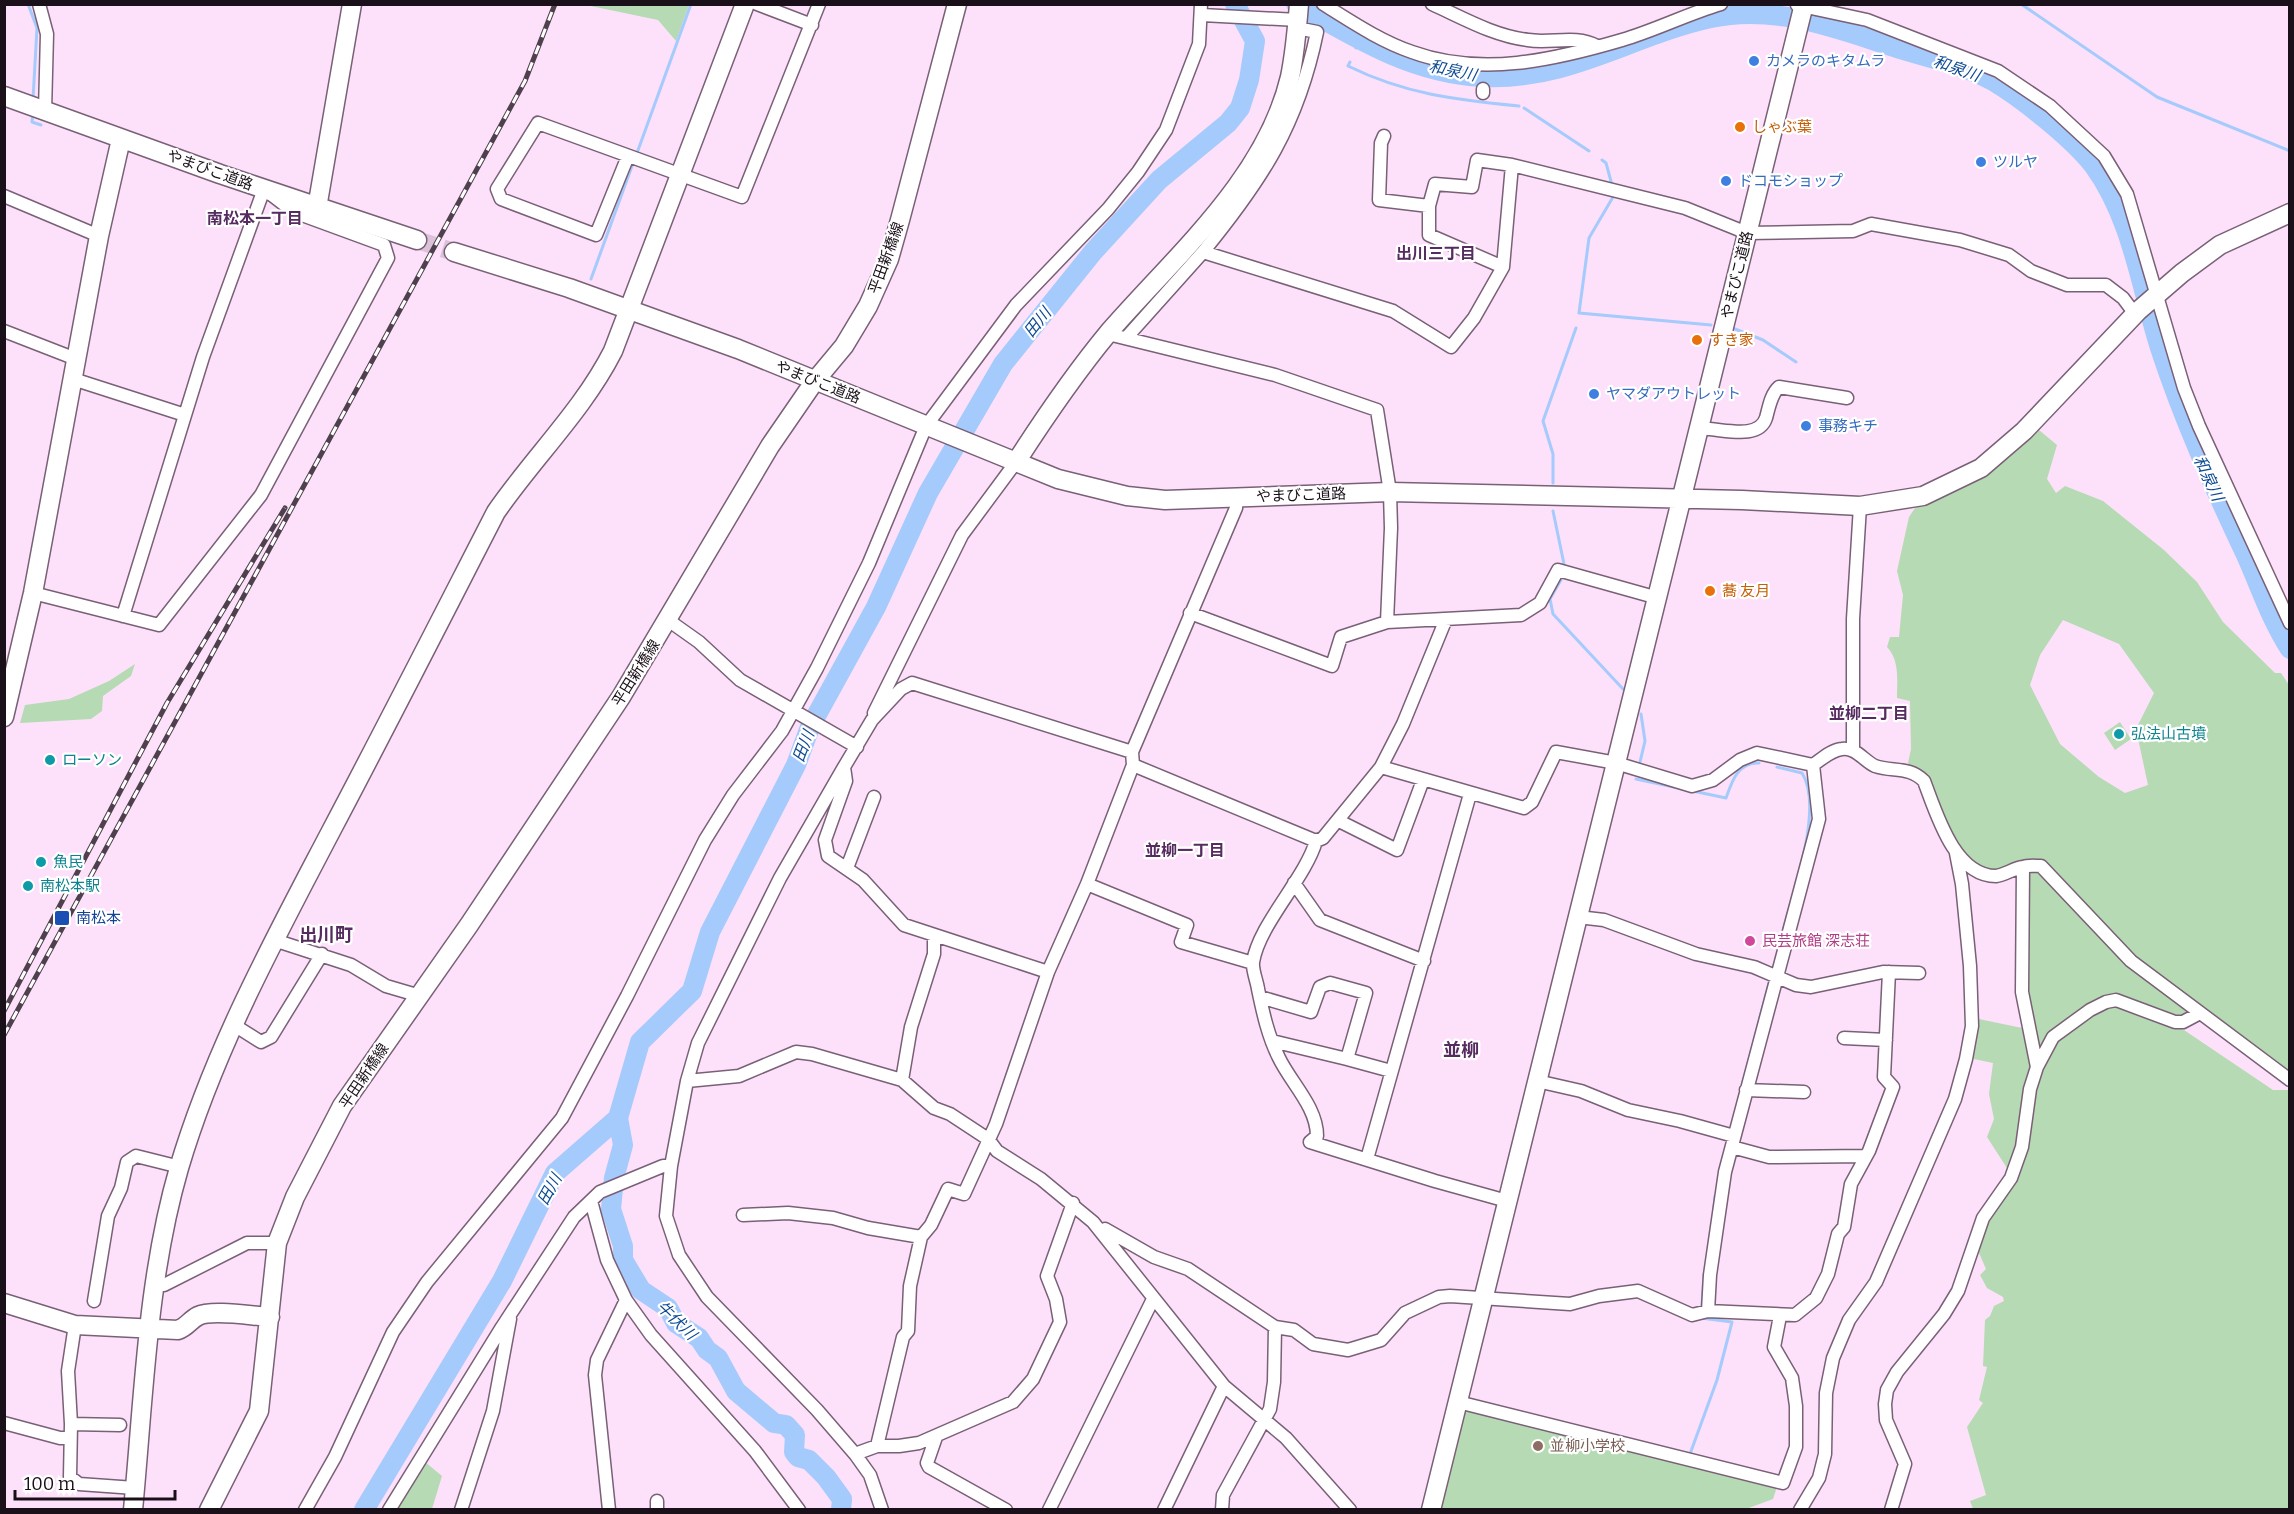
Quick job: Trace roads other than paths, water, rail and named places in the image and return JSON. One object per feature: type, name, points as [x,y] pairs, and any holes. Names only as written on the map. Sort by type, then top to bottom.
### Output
[{"type":"street","points":[[37,108],[47,34],[39,4]]},
{"type":"street","points":[[317,208],[352,4]]},
{"type":"street","points":[[133,1509],[149,1328],[161,1239],[198,1105],[274,940],[496,512],[521,476],[589,393],[613,351],[745,4]]},
{"type":"street","points":[[757,4],[812,25]]},
{"type":"street","points":[[627,156],[596,235],[501,199],[497,189],[538,123],[742,197],[819,4]]},
{"type":"street","name":"平田新橋線","points":[[209,1509],[259,1411],[277,1243],[296,1197],[342,1106],[420,996],[621,697],[770,446],[814,382],[844,346],[868,306],[889,260],[957,4]]},
{"type":"street","points":[[1323,4],[1383,40],[1413,53],[1459,63],[1495,66],[1624,39],[1684,15],[1721,4]]},
{"type":"street","points":[[1432,4],[1500,34],[1529,41],[1574,40],[1597,46]]},
{"type":"street","points":[[305,1509],[335,1457],[393,1332],[427,1282],[536,1154],[562,1118],[627,996],[705,840],[732,795],[782,730],[817,669],[864,573],[929,427],[1016,305],[1108,209],[1150,155],[1166,130],[1199,44],[1203,11],[1275,19],[1298,16],[1317,32],[1296,109],[1273,157],[1257,183],[1203,252],[1126,338]]},
{"type":"street","points":[[1801,11],[1867,20],[1970,58],[1998,71],[2050,106],[2104,156],[2117,174],[2127,194],[2155,296],[2184,388],[2199,426],[2289,623]]},
{"type":"street","name":"やまびこ道路","points":[[454,252],[569,288],[738,349],[1058,480],[1127,496],[1165,500],[1390,492],[1682,499],[1801,11]]},
{"type":"street","points":[[872,720],[879,699],[962,535],[1010,459],[1108,334],[1185,248],[1248,169],[1280,106],[1290,78],[1298,16]]},
{"type":"street","name":"やまびこ道路","points":[[4,96],[317,208],[417,240]]},
{"type":"street","points":[[1384,136],[1381,143],[1379,200],[1429,206]]},
{"type":"street","points":[[4,717],[33,593],[99,236],[121,139]]},
{"type":"street","points":[[1503,267],[1429,235],[1429,206],[1435,184],[1472,187],[1471,159],[1512,165],[1685,208],[1748,233],[1853,231],[1871,224],[1960,240],[2008,255],[2031,271],[2067,285],[2106,285],[2137,313]]},
{"type":"street","points":[[1203,252],[1393,311],[1451,347],[1474,318],[1503,267],[1512,165]]},
{"type":"street","points":[[33,593],[123,616],[159,625],[261,495],[388,258],[384,245],[294,212],[264,189],[185,415],[158,510],[123,616]]},
{"type":"street","points":[[4,196],[99,236]]},
{"type":"street","points":[[1431,1509],[1682,499],[1860,506],[1923,496],[1981,468],[2024,431],[2155,296],[2220,245],[2289,213]]},
{"type":"street","points":[[4,331],[76,359]]},
{"type":"street","points":[[1108,334],[1275,375],[1377,410],[1390,492],[1391,528],[1387,622]]},
{"type":"street","points":[[73,379],[185,415]]},
{"type":"street","points":[[1699,429],[1725,432],[1757,429],[1764,424],[1774,392],[1779,387],[1847,398]]},
{"type":"street","points":[[878,1446],[903,1337],[908,1331],[910,1286],[921,1237],[931,1225],[948,1189],[964,1194],[988,1139],[1048,972],[1087,884],[1132,759],[1190,613],[1236,508],[1238,497]]},
{"type":"street","points":[[1853,750],[1853,619],[1860,506]]},
{"type":"street","points":[[1190,613],[1332,666],[1341,637],[1387,622],[1521,615],[1540,603],[1558,570],[1658,598]]},
{"type":"street","points":[[882,1509],[870,1475],[855,1454],[817,1410],[707,1297],[679,1255],[666,1216],[670,1166],[687,1081],[704,1027],[780,878],[844,767],[854,745],[872,720],[901,688],[912,682],[1132,759],[1316,841],[1323,838],[1339,821],[1381,767],[1403,724],[1446,619]]},
{"type":"street","points":[[668,620],[699,642],[740,680],[854,745]]},
{"type":"street","points":[[1381,767],[1524,808],[1532,802],[1556,752],[1616,763],[1692,786],[1713,780],[1740,760],[1757,753],[1813,765],[1830,753],[1843,749],[1853,750],[1876,766],[1904,769],[1919,776],[1956,853],[1962,884],[1970,966],[1972,1026],[1955,1100],[1876,1282],[1849,1320],[1833,1358],[1826,1393],[1825,1454],[1819,1478],[1800,1509]]},
{"type":"street","points":[[1708,1311],[1710,1275],[1721,1192],[1819,819],[1813,765]]},
{"type":"street","points":[[844,767],[846,781],[825,840],[828,856],[862,880],[904,925],[1048,972]]},
{"type":"street","points":[[1339,821],[1397,850],[1423,780]]},
{"type":"street","points":[[1366,1159],[1470,794]]},
{"type":"street","points":[[847,868],[874,797]]},
{"type":"street","points":[[1316,841],[1312,854],[1263,938],[1253,963],[1272,1041],[1281,1061],[1311,1111],[1317,1136],[1310,1142],[1507,1201]]},
{"type":"street","points":[[1956,853],[1982,874],[1998,876],[2023,867],[2041,866],[2131,961],[2289,1080]]},
{"type":"street","points":[[2023,867],[2022,992],[2037,1068]]},
{"type":"street","points":[[1294,883],[1320,920],[1424,961]]},
{"type":"street","points":[[1087,884],[1187,925],[1181,942],[1253,963]]},
{"type":"street","points":[[1578,917],[1604,920],[1696,954],[1754,967],[1796,986],[1811,987],[1890,972],[1919,973]]},
{"type":"street","points":[[902,1080],[911,1027],[934,954],[934,936]]},
{"type":"street","points":[[274,940],[351,965],[386,986],[420,996]]},
{"type":"street","points":[[234,1025],[265,1042],[271,1037],[322,954]]},
{"type":"street","points":[[1094,1222],[1154,1257],[1188,1269],[1275,1326],[1294,1330],[1313,1344],[1348,1350],[1381,1340],[1405,1313],[1439,1297],[1570,1304],[1599,1296],[1638,1291],[1692,1315],[1708,1311],[1796,1315],[1816,1298],[1828,1275],[1838,1234],[1844,1227],[1851,1184],[1893,1087],[1884,1077],[1890,972]]},
{"type":"street","points":[[1260,997],[1311,1012],[1320,987],[1330,982],[1366,993],[1347,1059]]},
{"type":"street","points":[[1891,1509],[1905,1464],[1886,1420],[1884,1404],[1887,1390],[1897,1372],[1954,1299],[1983,1218],[2011,1178],[2022,1148],[2030,1089],[2037,1068],[2054,1037],[2090,1010],[2116,1000],[2175,1022],[2183,1022],[2200,1013]]},
{"type":"street","points":[[1851,1035],[1886,1040]]},
{"type":"street","points":[[1272,1041],[1391,1071]]},
{"type":"street","points":[[687,1081],[739,1076],[796,1052],[902,1080],[934,1108],[950,1114],[988,1139],[998,1151],[1073,1203],[1094,1222],[1224,1386],[1286,1438],[1350,1509]]},
{"type":"street","points":[[1537,1081],[1581,1091],[1628,1110],[1680,1120],[1769,1157],[1865,1156]]},
{"type":"street","points":[[1746,1090],[1804,1092]]},
{"type":"street","points":[[94,1301],[108,1216],[121,1188],[127,1162],[136,1156],[180,1167]]},
{"type":"street","points":[[389,1509],[510,1314],[574,1217],[595,1197],[670,1166]]},
{"type":"street","points":[[595,1197],[607,1260],[626,1300],[651,1335],[755,1451],[799,1509]]},
{"type":"street","points":[[855,1454],[878,1446],[899,1446],[936,1437],[1013,1402],[1033,1379],[1060,1322],[1056,1299],[1047,1276],[1069,1207],[1073,1203]]},
{"type":"street","points":[[743,1215],[788,1213],[833,1218],[868,1228],[921,1237]]},
{"type":"street","points":[[164,1285],[247,1243],[277,1243]]},
{"type":"street","points":[[1049,1509],[1153,1299]]},
{"type":"street","points":[[609,1509],[595,1375],[597,1360],[626,1300]]},
{"type":"street","points":[[4,1302],[75,1325],[178,1330],[187,1327],[197,1316],[212,1314],[270,1317]]},
{"type":"street","points":[[461,1509],[493,1411],[510,1314]]},
{"type":"street","points":[[1458,1402],[1783,1483],[1796,1448],[1796,1406],[1792,1378],[1774,1347],[1780,1316]]},
{"type":"street","points":[[75,1325],[68,1371],[70,1477],[79,1484],[135,1488]]},
{"type":"street","points":[[1222,1509],[1223,1495],[1270,1409],[1274,1382],[1275,1326]]},
{"type":"street","points":[[1164,1509],[1224,1386]]},
{"type":"street","points":[[4,1423],[60,1438],[70,1438]]},
{"type":"street","points":[[70,1424],[120,1425]]},
{"type":"street","points":[[936,1437],[927,1463],[929,1467],[1006,1509]]},
{"type":"waterway","points":[[28,4],[37,28],[33,99]]},
{"type":"waterway","points":[[637,153],[691,4]]},
{"type":"waterway","name":"田川","points":[[364,1510],[502,1281],[555,1173],[618,1118],[640,1042],[692,991],[710,932],[796,765],[810,727],[876,607],[928,493],[1003,364],[1093,252],[1159,180],[1228,123],[1240,108],[1249,80],[1255,41],[1235,4]]},
{"type":"waterway","name":"和泉川","points":[[1296,4],[1363,41],[1409,62],[1457,74],[1483,77],[1544,72],[1572,65],[1654,35],[1711,18],[1735,14],[1758,14],[1804,20],[1849,32],[1969,70],[1993,81],[2033,109],[2074,144],[2094,166],[2107,186],[2127,231],[2160,348],[2189,427],[2271,615],[2290,649]]},
{"type":"waterway","points":[[2021,4],[2157,97],[2290,151]]},
{"type":"waterway","points":[[1356,48],[1360,41]]},
{"type":"waterway","points":[[1350,62],[1348,66],[1369,76],[1411,89],[1452,98],[1519,106]]},
{"type":"waterway","points":[[1524,108],[1589,151]]},
{"type":"waterway","points":[[33,112],[32,122],[41,125]]},
{"type":"waterway","points":[[1602,160],[1606,163],[1612,185]]},
{"type":"waterway","points":[[591,279],[632,166]]},
{"type":"waterway","points":[[1613,197],[1589,238],[1579,313],[1711,325]]},
{"type":"waterway","points":[[1553,483],[1553,454],[1543,421],[1576,328]]},
{"type":"waterway","points":[[1735,329],[1763,340],[1796,362]]},
{"type":"waterway","points":[[1553,511],[1564,564]]},
{"type":"waterway","points":[[1562,578],[1550,599],[1553,614],[1623,689]]},
{"type":"waterway","points":[[1640,762],[1645,741],[1641,714]]},
{"type":"waterway","points":[[1636,779],[1726,798],[1741,769],[1759,763]]},
{"type":"waterway","points":[[1777,767],[1802,773],[1808,788],[1810,807],[1799,873],[1783,931]]},
{"type":"waterway","points":[[1739,1098],[1769,983]]},
{"type":"waterway","name":"牛伏川","points":[[618,1118],[623,1145],[614,1178],[611,1209],[623,1246],[623,1260],[641,1290],[668,1308],[676,1323],[699,1338],[707,1350],[718,1358],[736,1391],[774,1423],[786,1425],[795,1435],[794,1452],[798,1457],[809,1460],[826,1477],[842,1499],[841,1510]]},
{"type":"waterway","points":[[1713,1217],[1715,1196]]},
{"type":"waterway","points":[[1702,1305],[1704,1274]]},
{"type":"waterway","points":[[1690,1454],[1717,1380],[1732,1322],[1701,1318]]},
{"type":"tunnel","points":[[417,240],[454,252]]},
{"type":"railway","points":[[4,1035],[525,81],[555,4]]},
{"type":"railway","points":[[4,1011],[167,703],[285,508]]},
{"type":"place","name":"カメラのキタムラ","points":[[1754,61]]},
{"type":"place","name":"しゃぶ葉","points":[[1740,127]]},
{"type":"place","name":"ツルヤ","points":[[1981,162]]},
{"type":"place","name":"ドコモショップ","points":[[1726,181]]},
{"type":"place","name":"すき家","points":[[1697,340]]},
{"type":"place","name":"ヤマダアウトレット","points":[[1594,394]]},
{"type":"place","name":"事務キチ","points":[[1806,426]]},
{"type":"place","name":"蕎 友月","points":[[1710,591]]},
{"type":"place","name":"弘法山古墳","points":[[2119,734]]},
{"type":"place","name":"ローソン","points":[[50,760]]},
{"type":"place","name":"魚民","points":[[41,862]]},
{"type":"place","name":"南松本駅","points":[[28,886]]},
{"type":"place","name":"南松本","points":[[62,918]]},
{"type":"place","name":"民芸旅館 深志荘","points":[[1750,941]]},
{"type":"place","name":"並柳小学校","points":[[1538,1446]]},
{"type":"district","name":"南松本一丁目","points":[[255,218]]},
{"type":"district","name":"出川三丁目","points":[[1436,253]]},
{"type":"district","name":"並柳二丁目","points":[[1869,713]]},
{"type":"district","name":"並柳一丁目","points":[[1185,850]]},
{"type":"district","name":"出川町","points":[[326,935]]},
{"type":"district","name":"並柳","points":[[1461,1050]]}]
